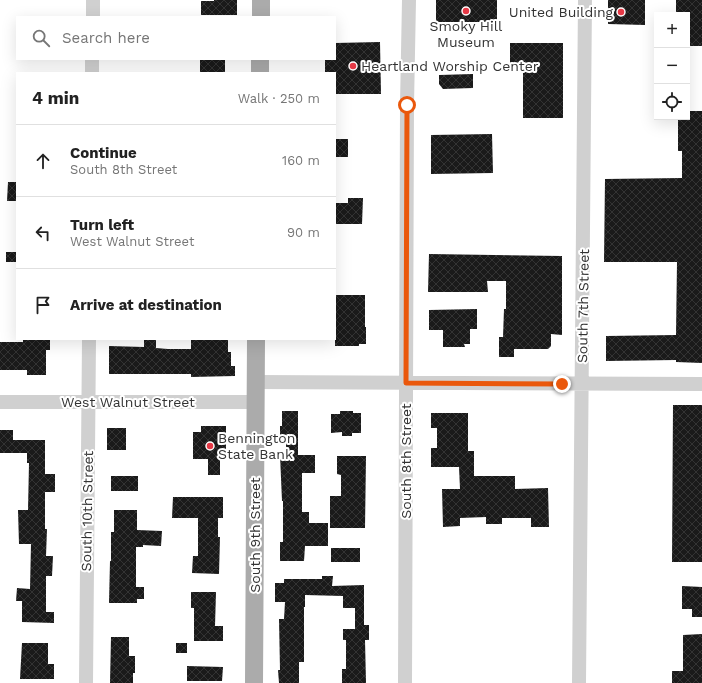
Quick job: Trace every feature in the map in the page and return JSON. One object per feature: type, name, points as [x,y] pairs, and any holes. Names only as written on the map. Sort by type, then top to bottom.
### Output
[{"type":"main road","points":[[261,0],[261,16]]},
{"type":"main road","points":[[260,60],[260,72]]},
{"type":"main road","name":"South 9th Street","points":[[254,683],[256,340]]},
{"type":"street","points":[[93,0],[93,16]]},
{"type":"street","name":"South 8th Street","points":[[405,683],[407,120],[409,0]]},
{"type":"street","name":"South 7th Street","points":[[580,683],[585,0]]},
{"type":"street","points":[[92,60],[92,72]]},
{"type":"street","name":"South 10th Street","points":[[86,683],[89,340]]},
{"type":"street","points":[[256,382],[702,384]]},
{"type":"street","name":"West Walnut Street","points":[[0,402],[256,402]]},
{"type":"building","points":[[237,0],[237,15],[201,15],[201,1]]},
{"type":"building","name":"Smoky Hill Museum","points":[[436,0],[497,0],[497,22],[436,22]]},
{"type":"building","name":"United Building","points":[[608,0],[645,0],[645,25],[608,24]]},
{"type":"building","points":[[676,0],[702,0],[702,46],[690,46],[690,12],[676,12]]},
{"type":"building","name":"Heartland Worship Center","points":[[380,42],[381,94],[336,94],[336,72],[325,72],[325,60],[336,60],[336,43]]},
{"type":"building","points":[[510,43],[563,43],[563,118],[523,118],[523,67],[510,67]]},
{"type":"building","points":[[200,60],[225,60],[225,72],[200,72]]},
{"type":"building","points":[[473,74],[473,88],[443,89],[439,84],[439,75]]},
{"type":"building","points":[[690,111],[702,111],[702,363],[676,362],[676,360],[606,361],[606,336],[676,335],[677,262],[604,262],[605,179],[682,178],[682,151],[678,151],[678,120],[690,120]]},
{"type":"building","points":[[492,134],[493,173],[431,174],[431,135]]},
{"type":"building","points":[[336,139],[348,139],[348,157],[336,157]]},
{"type":"building","points":[[8,182],[16,182],[16,201],[7,201]]},
{"type":"building","points":[[348,198],[363,198],[362,224],[336,224],[336,203],[348,203]]},
{"type":"building","points":[[6,252],[16,252],[16,262],[6,262]]},
{"type":"building","points":[[429,254],[562,256],[562,335],[551,334],[551,346],[548,349],[514,349],[514,357],[499,357],[499,337],[503,337],[504,309],[506,309],[506,281],[487,281],[488,292],[428,292]]},
{"type":"building","points":[[336,295],[365,295],[366,344],[359,344],[359,346],[335,346]]},
{"type":"building","points":[[477,309],[477,329],[470,329],[470,344],[464,344],[465,347],[443,347],[443,330],[429,330],[429,310]]},
{"type":"building","points":[[23,340],[50,340],[50,350],[46,350],[46,375],[27,375],[27,370],[0,370],[0,342],[23,342]]},
{"type":"building","points":[[144,340],[156,340],[156,348],[191,349],[191,340],[228,340],[228,352],[231,352],[231,366],[235,366],[235,376],[191,377],[191,374],[109,374],[109,346],[144,347]]},
{"type":"building","points":[[673,405],[702,405],[702,562],[672,562]]},
{"type":"building","points":[[282,411],[298,411],[298,455],[315,455],[315,473],[302,473],[302,512],[309,512],[309,523],[328,523],[328,546],[305,546],[304,561],[280,561],[280,542],[283,542],[283,501],[280,455],[286,455],[286,435],[280,435],[280,426],[282,426]]},
{"type":"building","points":[[340,411],[353,411],[353,413],[361,413],[361,433],[352,433],[352,436],[342,436],[342,432],[331,433],[331,414],[340,414]]},
{"type":"building","points":[[431,413],[468,413],[468,451],[474,451],[474,476],[515,476],[515,489],[548,488],[549,527],[531,527],[531,518],[502,518],[502,524],[486,524],[486,517],[460,518],[460,526],[443,527],[442,489],[460,489],[459,467],[431,467],[431,448],[437,448],[437,428],[431,428]]},
{"type":"building","name":"Bennington State Bank","points":[[201,426],[226,426],[226,459],[220,459],[220,475],[208,475],[208,459],[193,459],[193,432],[201,432]]},
{"type":"building","points":[[107,428],[126,428],[126,450],[107,450]]},
{"type":"building","points":[[0,430],[13,430],[13,440],[45,440],[45,474],[55,474],[55,492],[45,492],[45,529],[47,529],[46,556],[53,556],[52,576],[46,576],[46,612],[54,612],[54,623],[22,622],[22,601],[16,601],[17,588],[30,589],[31,544],[19,544],[18,510],[28,510],[29,463],[27,463],[27,453],[0,453]]},
{"type":"building","points":[[337,456],[366,456],[365,528],[330,528],[330,496],[341,496],[341,475],[337,474]]},
{"type":"building","points":[[111,476],[138,476],[138,491],[111,491]]},
{"type":"building","points":[[173,497],[223,497],[223,518],[218,518],[218,537],[220,537],[219,574],[192,573],[193,556],[198,556],[198,518],[172,518]]},
{"type":"building","points":[[114,510],[137,510],[137,530],[162,531],[161,546],[143,545],[143,547],[136,547],[136,587],[144,587],[144,599],[137,599],[137,603],[109,603],[111,532],[114,532]]},
{"type":"building","points":[[331,548],[360,548],[360,562],[331,562]]},
{"type":"building","points":[[322,576],[333,576],[332,586],[364,585],[364,625],[369,625],[369,640],[365,640],[366,683],[342,683],[342,669],[346,669],[346,640],[343,640],[343,629],[355,629],[355,608],[343,608],[343,596],[305,595],[304,662],[299,662],[299,683],[279,683],[279,619],[284,619],[285,602],[275,602],[275,583],[284,583],[284,579],[322,579]]},
{"type":"building","points":[[682,586],[702,587],[702,617],[692,617],[692,609],[682,609]]},
{"type":"building","points":[[191,592],[216,592],[215,626],[223,626],[223,641],[194,641],[194,608],[191,608]]},
{"type":"building","points":[[702,634],[702,683],[672,683],[672,671],[683,671],[683,635]]},
{"type":"building","points":[[111,637],[129,637],[129,656],[135,656],[135,673],[133,673],[133,683],[110,683]]},
{"type":"building","points":[[22,643],[48,643],[48,664],[54,664],[54,679],[20,679]]},
{"type":"building","points":[[176,643],[187,643],[187,653],[176,653]]},
{"type":"building","points":[[187,666],[223,667],[222,681],[187,681]]},
{"type":"place","name":"Smoky Hill Museum","points":[[466,11]]},
{"type":"place","name":"United Building","points":[[621,12]]},
{"type":"place","name":"Heartland Worship Center","points":[[353,66]]},
{"type":"place","name":"Bennington State Bank","points":[[210,446]]},
{"type":"route","points":[[407,105],[406,383],[562,384]]}]
